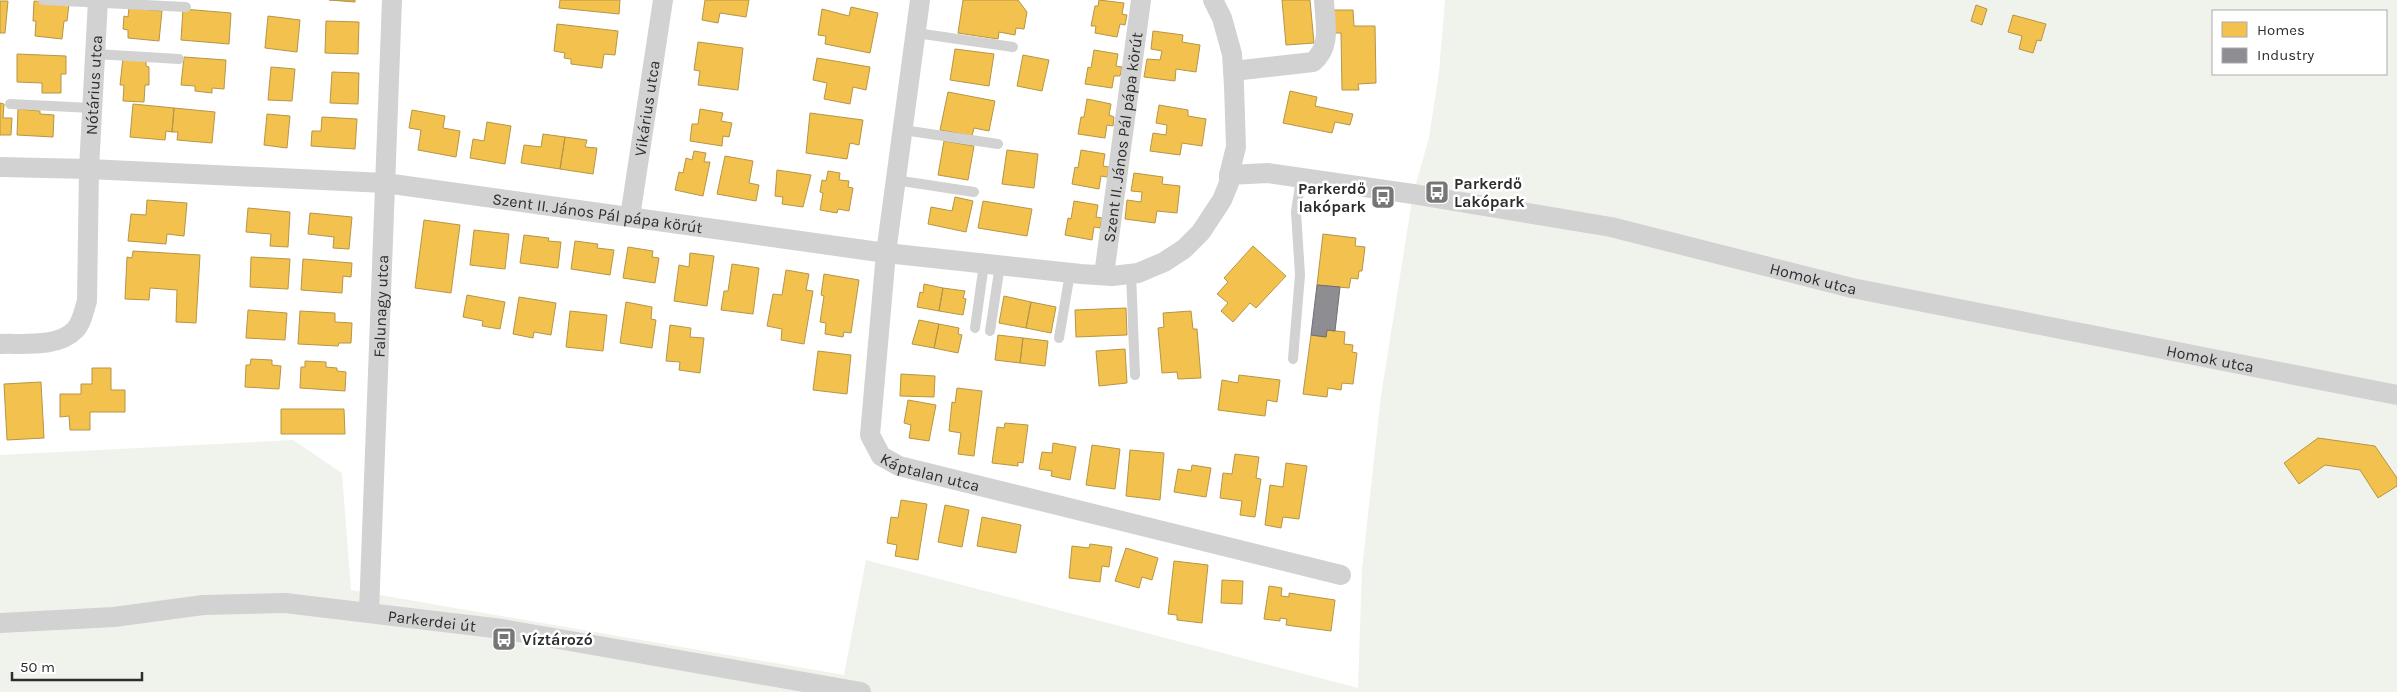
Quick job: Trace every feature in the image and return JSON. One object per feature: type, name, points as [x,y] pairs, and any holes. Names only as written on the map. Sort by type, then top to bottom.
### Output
[{"type":"street","name":"Falunagy utca","points":[[369,612],[392,0]]},
{"type":"street","name":"Vikárius utca","points":[[630,217],[663,0]]},
{"type":"street","name":"Káptalan utca","points":[[920,0],[886,253],[870,435],[881,456],[899,466],[1341,575]]},
{"type":"street","name":"Szent II. János Pál pápa körút","points":[[1104,275],[1141,0]]},
{"type":"street","name":"Szent II. János Pál pápa körút","points":[[0,167],[90,169],[385,183],[886,253],[1104,275],[1131,273],[1164,262],[1184,249],[1201,232],[1222,200],[1229,183],[1228,175],[1236,147],[1233,71],[1227,36],[1213,0]]},
{"type":"street","points":[[1233,71],[1313,62],[1322,54],[1326,44],[1324,0]]},
{"type":"street","name":"Nótárius utca","points":[[90,169],[98,2]]},
{"type":"street","points":[[0,344],[47,342],[63,337],[75,330],[83,315],[86,301],[90,169]]},
{"type":"street","name":"Homok utca","points":[[1228,175],[1268,173],[1413,194],[1610,227],[1852,288],[2397,395]]},
{"type":"street","name":"Parkerdei út","points":[[0,623],[114,617],[243,603],[284,603],[502,629],[861,692]]},
{"type":"lane","points":[[43,0],[186,6]]},
{"type":"lane","points":[[916,33],[1013,47]]},
{"type":"lane","points":[[95,54],[179,59]]},
{"type":"lane","points":[[10,104],[92,108]]},
{"type":"lane","points":[[903,130],[998,144]]},
{"type":"lane","points":[[1293,359],[1300,275],[1296,212],[1301,178]]},
{"type":"lane","points":[[895,180],[974,192]]},
{"type":"lane","points":[[975,328],[992,264]]},
{"type":"lane","points":[[990,331],[992,264]]},
{"type":"lane","points":[[1059,338],[1070,272]]},
{"type":"lane","points":[[1131,273],[1136,374]]},
{"type":"shaded area","points":[[1445,0],[2397,0],[2397,692],[0,692],[0,455],[293,440],[342,473],[351,590],[844,675],[866,560],[1358,688],[1362,569],[1381,396],[1413,194],[1429,138],[1439,72]]},
{"type":"building: Homes","points":[[329,0],[355,0],[355,2]]},
{"type":"building: Homes","points":[[560,0],[620,0],[619,14],[559,8]]},
{"type":"building: Homes","points":[[705,0],[749,0],[746,17],[720,13],[718,23],[702,20]]},
{"type":"building: Homes","points":[[963,0],[1018,0],[1027,12],[1024,29],[1016,28],[1015,35],[999,32],[998,39],[958,33]]},
{"type":"building: Homes","points":[[1099,0],[1124,3],[1122,14],[1127,15],[1125,25],[1120,24],[1117,37],[1095,33],[1096,26],[1091,26],[1095,6],[1098,6]]},
{"type":"building: Homes","points":[[1282,0],[1310,0],[1314,43],[1286,45]]},
{"type":"building: Homes","points":[[0,1],[8,1],[5,33],[0,33]]},
{"type":"building: Homes","points":[[34,1],[69,4],[67,21],[64,21],[62,39],[35,36],[36,21],[33,21]]},
{"type":"building: Homes","points":[[1976,5],[1987,9],[1982,25],[1971,21]]},
{"type":"building: Homes","points":[[851,7],[878,13],[870,53],[825,44],[826,36],[818,35],[822,9],[849,16]]},
{"type":"building: Homes","points":[[129,8],[162,11],[159,41],[128,38],[128,30],[123,29],[124,16],[128,17]]},
{"type":"building: Homes","points":[[183,9],[231,13],[229,44],[181,40]]},
{"type":"building: Homes","points":[[1334,10],[1353,10],[1354,26],[1375,26],[1376,83],[1358,84],[1359,90],[1342,90],[1341,33],[1335,33]]},
{"type":"building: Homes","points":[[2013,15],[2046,24],[2041,41],[2037,40],[2033,53],[2019,49],[2022,36],[2008,32]]},
{"type":"building: Homes","points":[[268,16],[300,20],[297,52],[265,48]]},
{"type":"building: Homes","points":[[326,21],[359,22],[358,54],[325,53]]},
{"type":"building: Homes","points":[[557,24],[618,31],[615,55],[604,54],[602,68],[571,64],[571,59],[564,58],[565,53],[554,51]]},
{"type":"building: Homes","points":[[1153,31],[1183,35],[1182,42],[1200,45],[1196,72],[1176,69],[1175,81],[1144,77],[1147,59],[1160,60],[1162,51],[1151,49]]},
{"type":"building: Homes","points":[[698,42],[743,48],[738,90],[698,85],[700,71],[694,70]]},
{"type":"building: Homes","points":[[955,49],[994,54],[989,86],[950,80]]},
{"type":"building: Homes","points":[[1094,50],[1118,54],[1116,66],[1122,67],[1120,76],[1114,76],[1112,88],[1085,84],[1088,67],[1091,68]]},
{"type":"building: Homes","points":[[17,54],[66,56],[66,74],[61,74],[61,93],[42,93],[42,83],[17,82]]},
{"type":"building: Homes","points":[[1023,55],[1049,60],[1042,91],[1017,86]]},
{"type":"building: Homes","points":[[184,57],[226,60],[224,89],[212,88],[212,93],[195,91],[195,86],[181,85]]},
{"type":"building: Homes","points":[[123,58],[146,59],[146,66],[149,67],[149,85],[145,85],[144,102],[123,101],[124,85],[120,85]]},
{"type":"building: Homes","points":[[817,58],[870,67],[866,90],[853,87],[850,104],[824,99],[827,83],[813,80]]},
{"type":"building: Homes","points":[[271,67],[295,69],[292,101],[268,100]]},
{"type":"building: Homes","points":[[332,72],[359,73],[358,104],[330,103]]},
{"type":"building: Homes","points":[[1290,91],[1317,97],[1315,106],[1353,114],[1350,125],[1335,122],[1332,133],[1283,123]]},
{"type":"building: Homes","points":[[948,92],[995,101],[989,131],[974,128],[972,136],[940,130]]},
{"type":"building: Homes","points":[[1087,99],[1111,104],[1109,115],[1114,117],[1113,126],[1107,125],[1105,138],[1078,134],[1081,117],[1084,117]]},
{"type":"building: Homes","points":[[0,103],[4,104],[3,118],[12,118],[11,135],[0,135]]},
{"type":"building: Homes","points":[[133,104],[174,108],[172,132],[166,131],[165,140],[130,137]]},
{"type":"building: Homes","points":[[1159,105],[1188,110],[1188,116],[1206,119],[1202,146],[1182,143],[1180,155],[1150,151],[1153,133],[1166,135],[1167,125],[1156,123]]},
{"type":"building: Homes","points":[[174,108],[215,112],[212,143],[177,140],[178,132],[172,132]]},
{"type":"building: Homes","points":[[18,109],[40,111],[40,114],[54,115],[53,137],[17,135]]},
{"type":"building: Homes","points":[[700,109],[723,113],[721,121],[732,123],[729,137],[723,136],[722,146],[690,141],[692,124],[698,124]]},
{"type":"building: Homes","points":[[412,110],[445,116],[443,128],[460,131],[456,157],[418,150],[421,130],[409,128]]},
{"type":"building: Homes","points":[[810,113],[863,120],[859,145],[850,143],[847,159],[806,153]]},
{"type":"building: Homes","points":[[267,114],[290,116],[287,148],[264,145]]},
{"type":"building: Homes","points":[[322,117],[357,119],[355,149],[311,146],[312,131],[321,131]]},
{"type":"building: Homes","points":[[487,122],[511,126],[505,164],[470,158],[473,139],[484,141]]},
{"type":"building: Homes","points":[[543,134],[565,137],[560,169],[521,163],[524,145],[541,147]]},
{"type":"building: Homes","points":[[565,137],[587,140],[585,147],[597,148],[593,174],[560,169]]},
{"type":"building: Homes","points":[[944,141],[974,146],[968,180],[938,175]]},
{"type":"building: Homes","points":[[1007,150],[1038,154],[1034,188],[1002,184]]},
{"type":"building: Homes","points":[[1081,150],[1105,154],[1103,166],[1109,167],[1107,177],[1101,176],[1099,189],[1072,184],[1075,167],[1078,168]]},
{"type":"building: Homes","points":[[694,151],[706,153],[704,162],[710,162],[703,196],[675,190],[679,172],[683,173],[686,158],[692,160]]},
{"type":"building: Homes","points":[[725,156],[753,161],[749,183],[759,185],[756,201],[717,194]]},
{"type":"building: Homes","points":[[777,170],[811,175],[803,207],[782,204],[783,197],[775,196]]},
{"type":"building: Homes","points":[[828,171],[840,173],[839,180],[849,181],[848,187],[853,188],[849,211],[838,209],[837,213],[820,210],[823,193],[820,192],[822,180],[826,181]]},
{"type":"building: Homes","points":[[1134,173],[1163,177],[1162,184],[1180,186],[1177,213],[1157,211],[1155,223],[1125,219],[1127,200],[1141,202],[1142,192],[1131,191]]},
{"type":"building: Homes","points":[[955,197],[973,201],[966,232],[928,224],[931,207],[952,211]]},
{"type":"building: Homes","points":[[147,200],[187,203],[184,236],[167,234],[166,244],[128,241],[131,214],[146,215]]},
{"type":"building: Homes","points":[[983,201],[1032,209],[1027,236],[978,228]]},
{"type":"building: Homes","points":[[1074,201],[1098,205],[1096,217],[1102,218],[1100,228],[1094,227],[1092,240],[1065,235],[1068,218],[1071,219]]},
{"type":"building: Homes","points":[[248,208],[290,212],[288,247],[270,246],[271,234],[246,232]]},
{"type":"building: Homes","points":[[310,213],[352,217],[349,249],[333,248],[334,237],[308,234]]},
{"type":"building: Homes","points":[[424,220],[460,225],[451,293],[415,288]]},
{"type":"building: Homes","points":[[474,230],[509,234],[505,269],[470,265]]},
{"type":"building: Homes","points":[[1323,234],[1356,238],[1355,246],[1365,247],[1362,271],[1359,271],[1358,279],[1351,278],[1349,288],[1317,285]]},
{"type":"building: Homes","points":[[524,235],[549,238],[548,241],[561,242],[558,268],[520,263]]},
{"type":"building: Homes","points":[[575,241],[598,244],[597,248],[614,250],[610,275],[571,269]]},
{"type":"building: Homes","points":[[1253,246],[1286,276],[1256,308],[1250,303],[1233,322],[1221,311],[1228,303],[1217,294],[1228,282],[1224,278]]},
{"type":"building: Homes","points":[[628,247],[653,251],[652,257],[659,258],[655,283],[623,278]]},
{"type":"building: Homes","points":[[133,251],[200,255],[196,323],[176,322],[177,290],[150,288],[149,300],[125,299],[127,257],[132,258]]},
{"type":"building: Homes","points":[[690,253],[714,256],[707,306],[674,301],[679,265],[689,267]]},
{"type":"building: Homes","points":[[251,257],[290,259],[288,289],[250,287]]},
{"type":"building: Homes","points":[[303,259],[352,263],[351,277],[343,276],[342,293],[301,290]]},
{"type":"building: Homes","points":[[732,264],[759,268],[753,314],[721,310],[724,291],[728,291]]},
{"type":"building: Homes","points":[[786,270],[809,274],[806,290],[813,291],[804,344],[781,340],[782,329],[767,326],[773,294],[782,295]]},
{"type":"building: Homes","points":[[824,274],[859,280],[851,333],[844,332],[843,337],[825,334],[826,323],[820,322],[824,296],[821,295]]},
{"type":"building: Homes","points":[[924,284],[943,288],[939,311],[917,307],[920,292],[923,293]]},
{"type":"building: Homes","points":[[943,288],[965,291],[963,298],[966,299],[963,315],[939,311]]},
{"type":"building: Homes","points":[[467,295],[505,302],[500,329],[482,326],[483,321],[463,317]]},
{"type":"building: Homes","points":[[1004,296],[1031,302],[1026,328],[999,323]]},
{"type":"building: Homes","points":[[519,297],[556,303],[551,335],[534,332],[533,338],[513,334]]},
{"type":"building: Homes","points":[[626,302],[652,307],[651,319],[656,320],[652,348],[620,343]]},
{"type":"building: Homes","points":[[1031,302],[1056,307],[1051,333],[1026,328]]},
{"type":"building: Homes","points":[[1126,308],[1127,335],[1076,337],[1075,310]]},
{"type":"building: Homes","points":[[248,310],[287,313],[285,340],[246,338]]},
{"type":"building: Homes","points":[[300,311],[335,313],[335,322],[352,323],[351,343],[339,343],[338,346],[298,344]]},
{"type":"building: Homes","points":[[570,311],[607,315],[603,351],[566,347]]},
{"type":"building: Homes","points":[[1191,311],[1193,329],[1197,329],[1201,378],[1178,379],[1177,372],[1162,373],[1158,328],[1164,327],[1163,313]]},
{"type":"building: Homes","points":[[919,320],[939,324],[934,348],[912,344]]},
{"type":"building: Homes","points":[[939,324],[959,328],[958,334],[962,335],[958,353],[934,348]]},
{"type":"building: Homes","points":[[670,325],[691,328],[690,337],[704,338],[700,373],[679,370],[680,362],[666,361]]},
{"type":"building: Homes","points":[[1327,330],[1345,332],[1344,344],[1353,345],[1352,352],[1357,353],[1353,384],[1342,383],[1341,390],[1328,388],[1327,397],[1303,394],[1311,335],[1326,337]]},
{"type":"building: Homes","points":[[998,335],[1023,338],[1020,363],[995,360]]},
{"type":"building: Homes","points":[[1023,338],[1048,341],[1045,366],[1020,363]]},
{"type":"building: Homes","points":[[1125,349],[1127,383],[1099,386],[1096,351]]},
{"type":"building: Homes","points":[[818,351],[851,355],[847,394],[813,390]]},
{"type":"building: Homes","points":[[251,359],[272,360],[272,365],[281,366],[279,389],[245,387],[246,365],[250,365]]},
{"type":"building: Homes","points":[[305,361],[326,362],[326,367],[337,368],[337,371],[346,372],[345,391],[300,388],[301,367],[305,367]]},
{"type":"building: Homes","points":[[92,368],[111,368],[111,390],[125,390],[125,412],[90,412],[90,430],[70,430],[69,416],[60,417],[60,394],[81,394],[81,384],[92,384]]},
{"type":"building: Homes","points":[[901,374],[935,376],[934,397],[900,396]]},
{"type":"building: Homes","points":[[1239,375],[1280,380],[1277,402],[1267,400],[1265,416],[1218,410],[1222,380],[1238,383]]},
{"type":"building: Homes","points":[[41,382],[44,438],[7,440],[4,384]]},
{"type":"building: Homes","points":[[957,388],[982,391],[974,456],[958,454],[961,433],[949,431],[952,402],[955,403]]},
{"type":"building: Homes","points":[[908,400],[936,405],[929,441],[909,438],[911,425],[904,423]]},
{"type":"building: Homes","points":[[281,409],[344,409],[345,434],[281,434]]},
{"type":"building: Homes","points":[[1005,423],[1028,425],[1023,463],[1018,462],[1018,466],[992,463],[997,427],[1004,428]]},
{"type":"building: Homes","points":[[2318,438],[2375,446],[2397,478],[2397,486],[2378,498],[2360,470],[2325,465],[2299,484],[2284,463]]},
{"type":"building: Homes","points":[[1053,443],[1076,447],[1070,480],[1051,476],[1052,471],[1039,469],[1042,452],[1052,453]]},
{"type":"building: Homes","points":[[1092,445],[1120,449],[1115,489],[1086,485]]},
{"type":"building: Homes","points":[[1130,450],[1164,453],[1160,500],[1126,496]]},
{"type":"building: Homes","points":[[1235,454],[1259,457],[1256,478],[1261,479],[1255,517],[1240,515],[1242,501],[1220,498],[1223,473],[1232,474]]},
{"type":"building: Homes","points":[[1286,463],[1307,466],[1299,519],[1283,517],[1281,528],[1265,525],[1270,485],[1283,487]]},
{"type":"building: Homes","points":[[1192,465],[1211,468],[1206,497],[1174,492],[1178,469],[1191,471]]},
{"type":"building: Homes","points":[[901,500],[927,504],[918,560],[895,556],[897,545],[887,543],[891,517],[898,518]]},
{"type":"building: Homes","points":[[945,505],[969,510],[962,547],[938,542]]},
{"type":"building: Homes","points":[[982,517],[1021,525],[1016,553],[977,546]]},
{"type":"building: Homes","points":[[1090,544],[1112,547],[1109,567],[1102,566],[1100,582],[1069,578],[1072,546],[1089,548]]},
{"type":"building: Homes","points":[[1126,548],[1158,558],[1152,580],[1142,577],[1139,588],[1115,581]]},
{"type":"building: Homes","points":[[1174,561],[1208,565],[1202,623],[1177,620],[1177,615],[1168,614]]},
{"type":"building: Homes","points":[[1222,580],[1243,581],[1242,604],[1221,603]]},
{"type":"building: Homes","points":[[1269,586],[1282,588],[1281,596],[1289,597],[1289,593],[1335,600],[1331,631],[1286,625],[1287,619],[1280,618],[1280,621],[1264,619]]},
{"type":"building: Industry","points":[[1317,285],[1340,287],[1335,331],[1327,330],[1326,337],[1311,335]]},
{"type":"place","name":"Parkerdő Lakópark","points":[[1437,192]]},
{"type":"place","name":"Parkerdő lakópark","points":[[1383,197]]},
{"type":"place","name":"Víztározó","points":[[504,639]]}]
